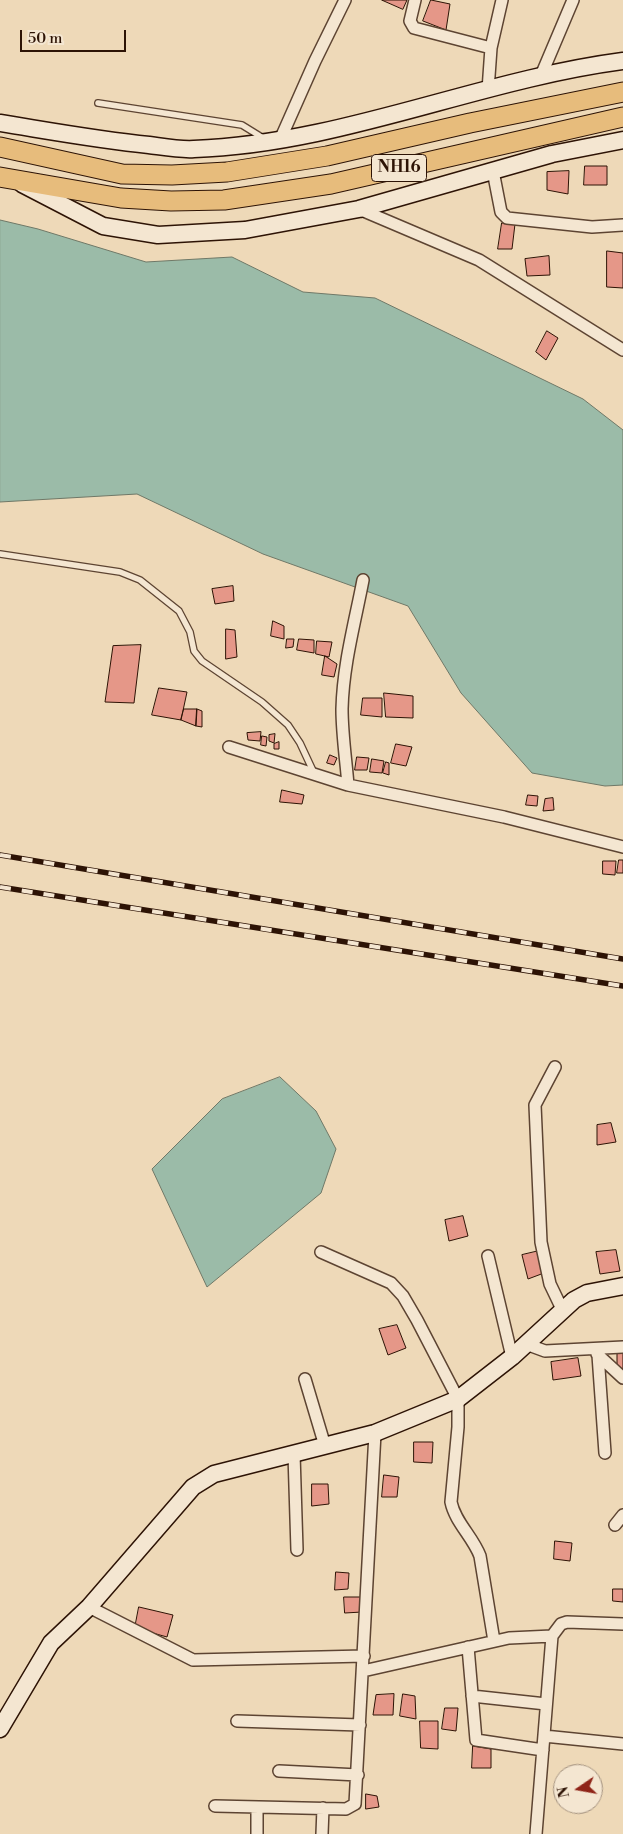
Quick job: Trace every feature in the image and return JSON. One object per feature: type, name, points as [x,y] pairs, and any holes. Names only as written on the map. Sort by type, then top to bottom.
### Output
[{"type":"highway","name":"NH16","points":[[0,147],[122,174],[172,176],[227,172],[327,156],[470,123],[623,92]]},
{"type":"highway","name":"NH16","points":[[6,178],[121,198],[171,201],[224,200],[332,184],[623,117]]},
{"type":"main road","points":[[0,123],[110,142],[193,150],[274,140],[367,121],[488,90],[623,61]]},
{"type":"main road","points":[[6,178],[102,226],[158,235],[245,230],[359,210],[552,154],[623,140]]},
{"type":"main road","points":[[0,1729],[51,1643],[89,1607],[194,1487],[203,1480],[214,1474],[375,1433],[458,1399],[512,1357],[562,1309],[587,1293],[623,1286]]},
{"type":"street","points":[[274,140],[346,0]]},
{"type":"street","points":[[415,0],[410,21],[414,28],[491,48]]},
{"type":"street","points":[[488,90],[491,48],[502,0]]},
{"type":"street","points":[[540,78],[572,0]]},
{"type":"street","points":[[493,171],[501,212],[507,218],[592,227],[623,225]]},
{"type":"street","points":[[359,210],[479,260],[623,350]]},
{"type":"street","points":[[348,786],[342,710],[344,688],[364,580]]},
{"type":"street","points":[[229,747],[348,786],[504,817],[623,847]]},
{"type":"street","points":[[555,1067],[535,1105],[541,1242],[550,1284],[562,1309]]},
{"type":"street","points":[[321,1252],[391,1283],[397,1288],[417,1320],[458,1399],[458,1427],[451,1502],[455,1513],[477,1546],[494,1641]]},
{"type":"street","points":[[488,1256],[512,1357]]},
{"type":"street","points":[[526,1344],[545,1351],[594,1351],[623,1347]]},
{"type":"street","points":[[594,1351],[623,1378]]},
{"type":"street","points":[[594,1351],[605,1453]]},
{"type":"street","points":[[305,1379],[325,1446]]},
{"type":"street","points":[[215,1806],[346,1809],[354,1804],[358,1775],[375,1433]]},
{"type":"street","points":[[294,1454],[297,1550]]},
{"type":"street","points":[[614,1525],[623,1515]]},
{"type":"street","points":[[89,1607],[193,1660],[364,1656]]},
{"type":"street","points":[[536,1834],[552,1636],[561,1624],[567,1622],[623,1624]]},
{"type":"street","points":[[363,1670],[494,1641],[552,1636]]},
{"type":"street","points":[[468,1647],[476,1740],[543,1750]]},
{"type":"street","points":[[472,1696],[546,1704]]},
{"type":"street","points":[[236,1721],[360,1724]]},
{"type":"street","points":[[544,1736],[623,1744]]},
{"type":"street","points":[[279,1771],[358,1775]]},
{"type":"street","points":[[257,1807],[257,1834]]},
{"type":"street","points":[[322,1834],[323,1808]]},
{"type":"lane","points":[[98,103],[242,126],[274,140]]},
{"type":"lane","points":[[0,554],[120,572],[140,580],[179,611],[190,632],[194,651],[202,661],[262,702],[288,725],[300,743],[314,775]]},
{"type":"shaded area","points":[[0,220],[38,229],[146,262],[232,257],[303,292],[375,298],[583,399],[623,430],[623,785],[605,786],[532,773],[461,693],[408,606],[263,554],[137,494],[0,502]]},
{"type":"shaded area","points":[[280,1077],[316,1111],[336,1149],[321,1193],[207,1287],[152,1169],[222,1099]]},
{"type":"building","points":[[382,0],[407,0],[403,9]]},
{"type":"building","points":[[431,0],[450,4],[446,30],[423,21]]},
{"type":"building","points":[[585,166],[607,166],[607,185],[584,185]]},
{"type":"building","points":[[569,171],[568,194],[547,190],[547,172]]},
{"type":"building","points":[[502,223],[515,224],[512,249],[498,249]]},
{"type":"building","points":[[607,251],[623,253],[623,288],[607,287]]},
{"type":"building","points":[[549,256],[550,275],[527,276],[525,259]]},
{"type":"building","points":[[547,331],[558,338],[546,360],[536,352]]},
{"type":"building","points":[[233,586],[234,601],[215,604],[212,589]]},
{"type":"building","points":[[273,621],[284,626],[284,639],[271,636]]},
{"type":"building","points":[[226,629],[235,630],[237,657],[226,659]]},
{"type":"building","points":[[287,639],[294,639],[293,647],[286,648]]},
{"type":"building","points":[[299,639],[314,640],[314,653],[297,650]]},
{"type":"building","points":[[317,641],[332,642],[329,657],[316,654]]},
{"type":"building","points":[[141,645],[134,703],[105,702],[113,646]]},
{"type":"building","points":[[325,656],[337,664],[334,677],[322,675]]},
{"type":"building","points":[[159,688],[187,692],[181,720],[152,715]]},
{"type":"building","points":[[384,693],[413,696],[413,718],[386,717]]},
{"type":"building","points":[[363,698],[382,698],[382,717],[361,715]]},
{"type":"building","points":[[184,709],[197,709],[196,726],[181,720]]},
{"type":"building","points":[[197,709],[202,711],[202,727],[196,726]]},
{"type":"building","points":[[261,732],[260,741],[248,740],[247,733]]},
{"type":"building","points":[[275,734],[274,743],[269,741],[269,735]]},
{"type":"building","points":[[262,736],[267,737],[266,746],[261,745]]},
{"type":"building","points":[[279,742],[279,749],[274,749],[274,744]]},
{"type":"building","points":[[396,744],[412,747],[406,766],[391,763]]},
{"type":"building","points":[[330,755],[337,758],[334,765],[327,763]]},
{"type":"building","points":[[357,757],[369,758],[367,770],[355,770]]},
{"type":"building","points":[[372,759],[384,761],[382,773],[370,772]]},
{"type":"building","points":[[386,762],[389,763],[389,775],[383,773]]},
{"type":"building","points":[[282,790],[304,795],[302,804],[280,802]]},
{"type":"building","points":[[528,795],[538,796],[537,806],[526,805]]},
{"type":"building","points":[[553,798],[554,810],[543,811],[545,799]]},
{"type":"building","points":[[619,860],[623,860],[623,873],[617,873]]},
{"type":"building","points":[[603,861],[616,861],[615,875],[603,874]]},
{"type":"building","points":[[611,1123],[616,1142],[597,1145],[597,1125]]},
{"type":"building","points":[[463,1216],[468,1236],[449,1241],[445,1220]]},
{"type":"building","points":[[616,1250],[620,1271],[600,1274],[596,1252]]},
{"type":"building","points":[[539,1251],[544,1273],[528,1279],[522,1255]]},
{"type":"building","points":[[397,1325],[406,1348],[388,1355],[379,1329]]},
{"type":"building","points":[[623,1353],[623,1369],[617,1370],[617,1354]]},
{"type":"building","points":[[578,1358],[581,1376],[553,1380],[551,1362]]},
{"type":"building","points":[[414,1442],[433,1442],[432,1463],[414,1462]]},
{"type":"building","points":[[384,1475],[399,1477],[397,1497],[382,1497]]},
{"type":"building","points":[[312,1484],[328,1484],[329,1504],[312,1506]]},
{"type":"building","points":[[555,1541],[572,1543],[570,1561],[554,1559]]},
{"type":"building","points":[[336,1572],[349,1573],[348,1589],[335,1590]]},
{"type":"building","points":[[613,1589],[623,1589],[623,1602],[613,1601]]},
{"type":"building","points":[[344,1597],[362,1597],[362,1612],[345,1613]]},
{"type":"building","points":[[139,1607],[173,1615],[167,1637],[135,1628]]},
{"type":"building","points":[[394,1694],[393,1715],[373,1715],[376,1695]]},
{"type":"building","points":[[403,1694],[415,1696],[416,1719],[400,1716]]},
{"type":"building","points":[[445,1708],[458,1708],[456,1731],[442,1729]]},
{"type":"building","points":[[420,1721],[438,1721],[438,1749],[421,1748]]},
{"type":"building","points":[[473,1746],[491,1749],[491,1768],[472,1768]]},
{"type":"building","points":[[366,1794],[377,1796],[379,1807],[366,1809]]},
{"type":"railway","points":[[0,855],[623,959]]},
{"type":"railway","points":[[0,887],[623,986]]}]
